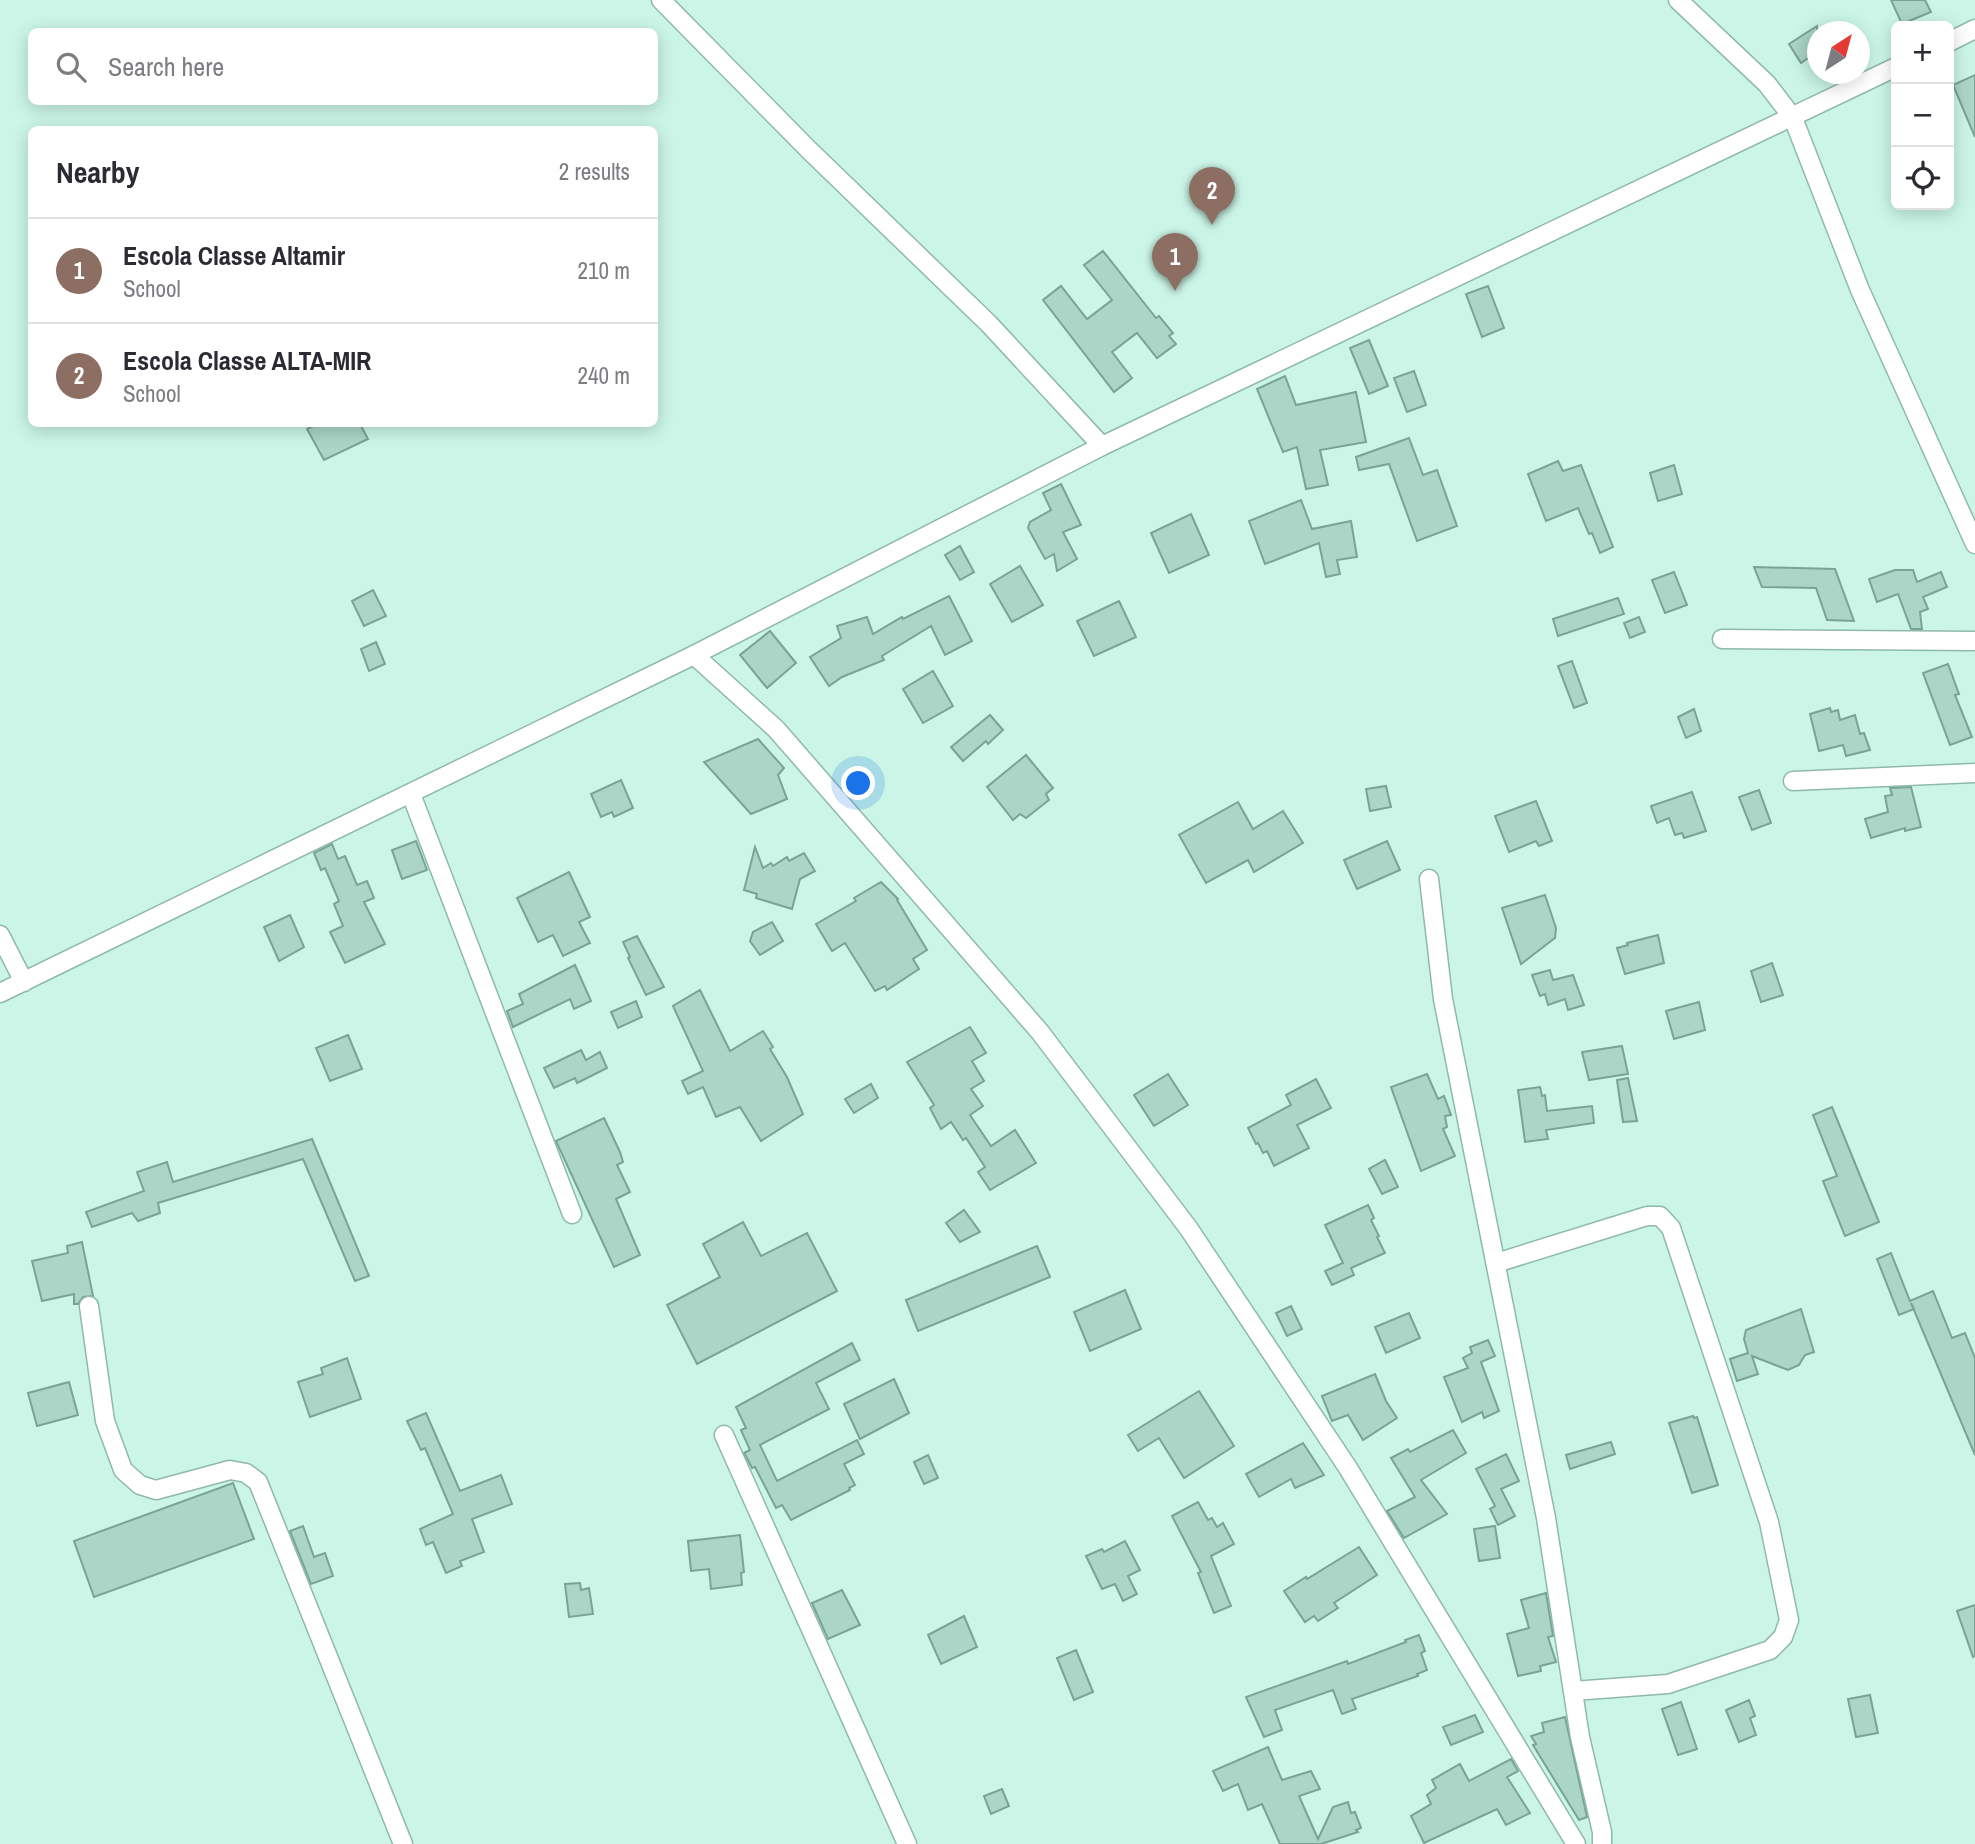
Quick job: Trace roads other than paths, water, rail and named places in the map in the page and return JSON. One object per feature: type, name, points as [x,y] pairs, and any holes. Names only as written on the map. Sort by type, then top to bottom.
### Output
[{"type":"street","points":[[661,0],[809,150],[989,324],[1102,446]]},
{"type":"street","points":[[1678,0],[1767,84],[1793,118],[1860,290],[1975,544]]},
{"type":"street","points":[[1954,40],[1975,29]]},
{"type":"street","points":[[0,993],[694,655],[1102,446],[1891,69]]},
{"type":"street","points":[[1722,639],[1975,640]]},
{"type":"street","points":[[694,655],[776,729],[1040,1032],[1189,1229],[1348,1468],[1576,1844]]},
{"type":"street","points":[[1793,781],[1975,773]]},
{"type":"street","points":[[411,794],[572,1213]]},
{"type":"street","points":[[1429,879],[1443,999],[1546,1518],[1580,1737],[1602,1832],[1602,1844]]},
{"type":"street","points":[[0,936],[24,982]]},
{"type":"street","points":[[1496,1263],[1647,1216],[1660,1216],[1671,1228],[1769,1522],[1789,1620],[1783,1636],[1770,1650],[1668,1685],[1573,1691]]},
{"type":"street","points":[[89,1306],[105,1421],[123,1471],[140,1485],[156,1490],[230,1470],[246,1473],[258,1482],[403,1844]]},
{"type":"street","points":[[724,1435],[907,1844]]},
{"type":"place","name":"Escola Classe ALTA-MIR","points":[[1212,225]]},
{"type":"place","name":"Escola Classe Altamir","points":[[1175,291]]}]
